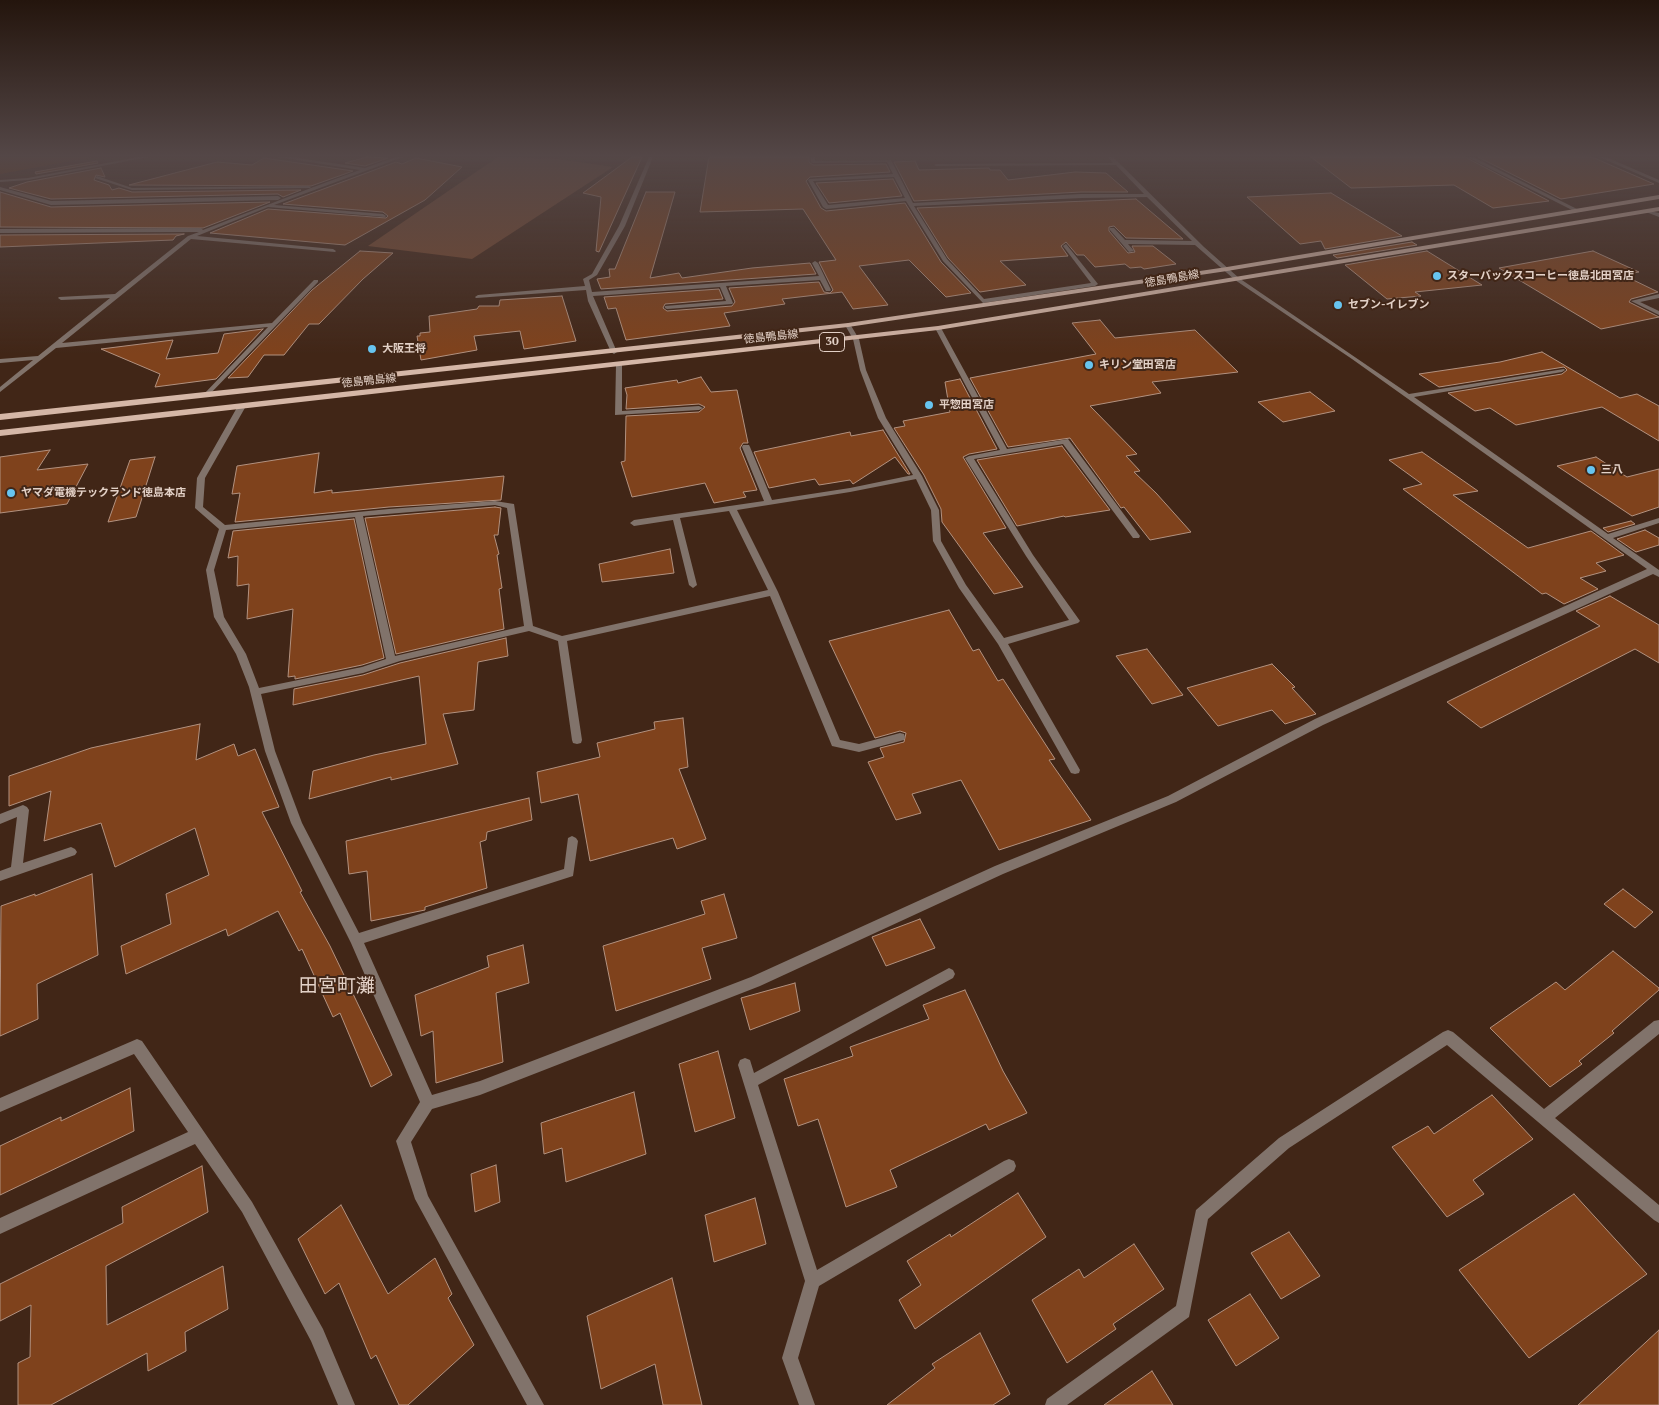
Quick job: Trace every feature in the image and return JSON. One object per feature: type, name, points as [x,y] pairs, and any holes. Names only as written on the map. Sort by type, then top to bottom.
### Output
[{"type":"main road","name":"徳島鴨島線","points":[[0,417],[614,352],[848,325],[1227,269],[1508,223]]},
{"type":"main road","name":"徳島鴨島線","points":[[0,433],[856,339],[938,328],[1573,223]]},
{"type":"street","points":[[0,390],[190,237],[225,223]]},
{"type":"street","points":[[614,352],[586,279],[594,275],[623,223]]},
{"type":"street","points":[[922,223],[945,260],[983,301],[1095,284],[1066,246]]},
{"type":"street","points":[[1176,223],[1237,279],[1407,396],[1656,572]]},
{"type":"street","points":[[1112,229],[1131,251]]},
{"type":"street","points":[[0,231],[207,230]]},
{"type":"street","points":[[190,237],[333,252]]},
{"type":"street","points":[[1125,242],[1196,243]]},
{"type":"street","points":[[815,263],[828,290]]},
{"type":"street","points":[[478,297],[822,278]]},
{"type":"street","points":[[207,394],[316,281]]},
{"type":"street","points":[[666,307],[730,303],[722,285]]},
{"type":"street","points":[[61,298],[118,296]]},
{"type":"street","points":[[1659,296],[1634,301],[1659,313]]},
{"type":"street","points":[[54,346],[273,325]]},
{"type":"street","points":[[848,325],[856,339],[863,370],[882,418],[918,476],[935,510],[937,541],[962,586],[1002,642],[1074,770]]},
{"type":"street","points":[[938,328],[1005,452]]},
{"type":"street","points":[[0,361],[39,358]]},
{"type":"street","points":[[618,365],[618,413],[699,408]]},
{"type":"street","points":[[1407,396],[1562,370]]},
{"type":"street","points":[[242,406],[230,424],[201,478],[199,508],[223,528],[358,514],[495,503],[512,506],[529,628]]},
{"type":"street","points":[[1002,642],[1075,621],[1030,556],[969,458],[1065,441],[1136,536]]},
{"type":"street","points":[[746,447],[769,502]]},
{"type":"street","points":[[634,523],[850,490],[918,476]]},
{"type":"street","points":[[732,508],[774,592],[836,744],[859,748],[900,738]]},
{"type":"street","points":[[358,514],[391,661]]},
{"type":"street","points":[[676,517],[693,586]]},
{"type":"street","points":[[1607,537],[1659,520]]},
{"type":"street","points":[[223,528],[210,570],[219,617],[241,654],[255,692],[270,751],[297,823],[356,940],[428,1103]]},
{"type":"street","points":[[536,1405],[422,1199],[403,1141],[428,1103],[480,1088],[754,982],[999,870],[1172,799],[1319,722],[1656,572]]},
{"type":"street","points":[[255,692],[363,670],[391,661],[529,628],[562,639],[774,592]]},
{"type":"street","points":[[562,639],[578,740]]},
{"type":"street","points":[[0,819],[24,810],[17,870]]},
{"type":"street","points":[[356,940],[569,872],[572,842]]},
{"type":"street","points":[[0,876],[71,852]]},
{"type":"street","points":[[751,1082],[949,974]]},
{"type":"street","points":[[1543,1118],[1659,1026]]},
{"type":"street","points":[[1054,1405],[1183,1311],[1201,1216],[1284,1143],[1448,1036],[1659,1215]]},
{"type":"street","points":[[0,1104],[137,1046],[247,1207],[317,1335],[347,1405]]},
{"type":"street","points":[[745,1065],[813,1281],[790,1358],[807,1405]]},
{"type":"street","points":[[0,1226],[198,1134]]},
{"type":"street","points":[[813,1281],[1009,1166]]},
{"type":"shaded area","points":[[402,223],[528,223],[472,259],[368,246]]},
{"type":"building","points":[[0,223],[217,223],[203,228],[0,227]]},
{"type":"building","points":[[235,223],[385,223],[345,245],[210,233]]},
{"type":"building","points":[[599,223],[612,223],[599,252],[596,251]]},
{"type":"building","points":[[634,223],[666,223],[650,278],[679,273],[682,278],[752,268],[810,263],[816,274],[601,289],[597,279],[610,277],[609,269],[615,269]]},
{"type":"building","points":[[812,223],[917,223],[941,262],[971,293],[946,297],[909,260],[859,266],[888,305],[853,309],[842,292],[782,299],[785,304],[724,313],[730,326],[626,340],[616,308],[608,309],[604,297],[719,289],[723,299],[665,304],[663,308],[667,311],[732,306],[735,302],[729,288],[819,282],[824,292],[830,293],[833,290],[819,262],[836,260]]},
{"type":"building","points":[[926,223],[1164,223],[1183,239],[1126,238],[1114,226],[1109,227],[1109,231],[1128,253],[1135,252],[1132,246],[1153,246],[1176,264],[1144,269],[1141,267],[1130,268],[1125,264],[1095,267],[1084,255],[1077,255],[1066,242],[1061,246],[1068,256],[1000,261],[1026,285],[980,292],[948,258]]},
{"type":"building","points":[[1276,223],[1380,223],[1402,236],[1325,249],[1321,241],[1300,244]]},
{"type":"building","points":[[184,234],[176,236],[173,240],[0,247],[0,235]]},
{"type":"building","points":[[1412,242],[1417,245],[1337,258],[1333,255]]},
{"type":"building","points":[[360,251],[393,253],[363,279],[319,324],[309,324],[284,355],[264,355],[248,377],[228,378],[312,290]]},
{"type":"building","points":[[1427,251],[1482,285],[1415,292],[1421,296],[1387,299],[1345,265]]},
{"type":"building","points":[[1593,251],[1639,272],[1623,275],[1658,292],[1631,299],[1629,302],[1659,317],[1601,329],[1499,268]]},
{"type":"building","points":[[562,296],[576,341],[524,349],[520,331],[474,336],[477,350],[421,360],[417,336],[420,336],[420,333],[430,332],[429,316],[477,309],[479,306],[499,306],[500,300]]},
{"type":"building","points":[[1100,320],[1115,338],[1195,330],[1238,372],[1152,382],[1161,393],[1090,406],[1137,454],[1126,456],[1140,471],[1134,472],[1191,532],[1150,540],[1124,507],[1121,508],[1070,438],[1008,447],[970,378],[1096,354],[1072,323]]},
{"type":"building","points":[[263,329],[216,379],[155,387],[160,374],[101,349],[173,340],[166,359],[218,353],[224,334]]},
{"type":"building","points":[[1542,352],[1620,398],[1637,394],[1659,406],[1659,441],[1602,407],[1516,425],[1490,408],[1475,411],[1448,393],[1562,374],[1567,370],[1564,367],[1439,387],[1419,374],[1500,362]]},
{"type":"building","points":[[701,377],[711,392],[737,390],[748,443],[743,443],[740,448],[757,490],[743,492],[746,497],[714,503],[705,483],[632,497],[621,462],[625,461],[626,416],[699,412],[705,407],[699,404],[626,409],[627,395],[625,388],[677,380],[678,383]]},
{"type":"building","points":[[960,379],[997,449],[969,454],[963,457],[1006,528],[983,533],[1023,587],[994,594],[942,522],[941,509],[924,475],[894,428],[905,426],[903,421],[950,412],[945,382]]},
{"type":"building","points":[[1310,392],[1335,411],[1283,422],[1258,402]]},
{"type":"building","points":[[883,430],[910,474],[895,457],[853,484],[850,480],[819,485],[815,479],[769,488],[754,452],[850,432],[851,436]]},
{"type":"building","points":[[1062,446],[1110,510],[1064,516],[1017,526],[977,460]]},
{"type":"building","points":[[50,450],[37,470],[88,464],[67,504],[0,513],[0,457]]},
{"type":"building","points":[[1422,452],[1478,491],[1453,495],[1528,548],[1591,531],[1624,555],[1596,563],[1606,571],[1580,578],[1598,589],[1564,604],[1546,593],[1542,594],[1403,489],[1422,484],[1389,460]]},
{"type":"building","points":[[319,453],[314,493],[332,490],[332,493],[504,476],[501,500],[389,507],[235,522],[240,493],[232,494],[237,466]]},
{"type":"building","points":[[155,457],[136,517],[108,522],[130,460]]},
{"type":"building","points":[[1596,457],[1627,477],[1659,469],[1659,507],[1632,516],[1557,466]]},
{"type":"building","points":[[501,508],[498,535],[494,535],[499,554],[497,555],[502,588],[499,589],[504,629],[396,654],[365,518]]},
{"type":"building","points":[[354,519],[384,658],[362,665],[295,679],[295,676],[288,677],[293,609],[247,619],[249,584],[237,586],[238,556],[228,558],[233,531]]},
{"type":"building","points":[[1631,521],[1635,524],[1608,532],[1603,528]]},
{"type":"building","points":[[1645,530],[1659,538],[1659,545],[1636,552],[1617,539]]},
{"type":"building","points":[[670,549],[674,573],[602,582],[599,564]]},
{"type":"building","points":[[1610,596],[1659,625],[1659,663],[1635,649],[1481,728],[1447,702],[1600,626],[1576,611]]},
{"type":"building","points":[[949,610],[973,651],[979,649],[998,681],[1003,679],[1055,759],[1049,760],[1091,820],[999,850],[961,780],[912,794],[921,813],[896,820],[868,762],[884,757],[880,748],[904,742],[906,733],[900,731],[875,738],[829,641]]},
{"type":"building","points":[[506,638],[508,656],[478,662],[474,710],[443,714],[458,764],[391,780],[391,777],[309,799],[313,771],[426,744],[419,676],[293,705],[294,689],[363,675],[400,663]]},
{"type":"building","points":[[1147,649],[1183,695],[1152,704],[1116,656]]},
{"type":"building","points":[[1272,664],[1295,687],[1292,688],[1316,714],[1285,724],[1272,710],[1218,726],[1187,688]]},
{"type":"building","points":[[683,718],[688,767],[679,769],[706,839],[677,849],[673,838],[590,861],[578,794],[541,803],[537,772],[600,757],[597,743],[655,729],[654,722]]},
{"type":"building","points":[[200,724],[196,760],[234,744],[238,756],[255,749],[279,807],[262,812],[302,891],[300,892],[330,946],[392,1075],[371,1087],[340,1013],[333,1017],[302,949],[299,951],[278,911],[228,936],[226,929],[126,974],[121,946],[171,924],[166,894],[209,875],[195,828],[115,867],[101,823],[44,841],[51,791],[9,806],[9,776],[91,748]]},
{"type":"building","points":[[529,798],[532,820],[487,832],[486,840],[480,842],[487,888],[425,907],[425,910],[371,921],[367,871],[349,874],[346,841]]},
{"type":"building","points":[[92,874],[98,955],[37,984],[38,1019],[0,1036],[1,906],[35,894],[35,896]]},
{"type":"building","points":[[1623,889],[1653,912],[1635,928],[1604,904]]},
{"type":"building","points":[[724,894],[737,938],[702,948],[711,979],[616,1011],[603,946],[705,914],[701,901]]},
{"type":"building","points":[[920,919],[935,948],[886,966],[872,937]]},
{"type":"building","points":[[523,945],[529,983],[496,993],[503,1062],[436,1083],[433,1031],[421,1036],[415,995],[489,967],[487,956]]},
{"type":"building","points":[[1613,951],[1659,988],[1659,990],[1612,1031],[1614,1033],[1579,1061],[1582,1064],[1550,1087],[1490,1028],[1556,982],[1565,990]]},
{"type":"building","points":[[795,983],[800,1011],[750,1030],[741,998]]},
{"type":"building","points":[[965,990],[1003,1071],[1027,1113],[989,1130],[986,1124],[890,1170],[897,1187],[846,1207],[818,1119],[798,1126],[784,1079],[853,1056],[850,1047],[929,1019],[923,1005]]},
{"type":"building","points":[[718,1051],[735,1118],[695,1132],[679,1064]]},
{"type":"building","points":[[130,1088],[134,1131],[0,1195],[0,1146],[61,1117],[61,1121]]},
{"type":"building","points":[[634,1092],[646,1154],[566,1182],[562,1148],[544,1154],[541,1123]]},
{"type":"building","points":[[1492,1095],[1533,1139],[1473,1180],[1484,1194],[1447,1217],[1392,1147],[1428,1126],[1434,1134]]},
{"type":"building","points":[[496,1165],[500,1202],[475,1212],[471,1174]]},
{"type":"building","points":[[202,1166],[208,1212],[106,1266],[107,1325],[223,1266],[228,1309],[185,1332],[186,1351],[148,1371],[147,1353],[51,1405],[18,1405],[18,1363],[30,1357],[31,1305],[0,1321],[0,1284],[123,1223],[122,1207]]},
{"type":"building","points":[[1018,1193],[1046,1237],[915,1329],[899,1300],[921,1285],[907,1261],[950,1234],[951,1237]]},
{"type":"building","points":[[1574,1194],[1647,1274],[1529,1358],[1459,1270]]},
{"type":"building","points":[[755,1198],[766,1244],[714,1262],[705,1215]]},
{"type":"building","points":[[341,1205],[388,1294],[435,1258],[452,1294],[448,1298],[474,1345],[408,1405],[399,1405],[376,1355],[371,1359],[339,1283],[325,1294],[298,1239]]},
{"type":"building","points":[[1289,1232],[1320,1276],[1281,1299],[1251,1253]]},
{"type":"building","points":[[1134,1244],[1164,1289],[1113,1324],[1116,1329],[1067,1363],[1032,1300],[1079,1269],[1084,1278]]},
{"type":"building","points":[[672,1278],[702,1405],[663,1405],[655,1364],[601,1389],[587,1316]]},
{"type":"building","points":[[1250,1294],[1279,1338],[1236,1366],[1208,1320]]},
{"type":"building","points":[[1659,1330],[1659,1405],[1578,1405]]},
{"type":"building","points":[[980,1333],[1010,1394],[993,1405],[887,1405],[935,1368],[932,1364]]},
{"type":"building","points":[[1152,1371],[1173,1405],[1104,1405]]},
{"type":"place","name":"スターバックスコーヒー徳島北田宮店","points":[[1437,276]]},
{"type":"place","name":"セブン-イレブン","points":[[1338,305]]},
{"type":"place","name":"大阪王将","points":[[372,349]]},
{"type":"place","name":"キリン堂田宮店","points":[[1089,365]]},
{"type":"place","name":"平惣田宮店","points":[[929,405]]},
{"type":"place","name":"三八","points":[[1591,470]]},
{"type":"place","name":"ヤマダ電機テックランド徳島本店","points":[[11,493]]},
{"type":"district","name":"田宮町灘","points":[[337,987]]}]
